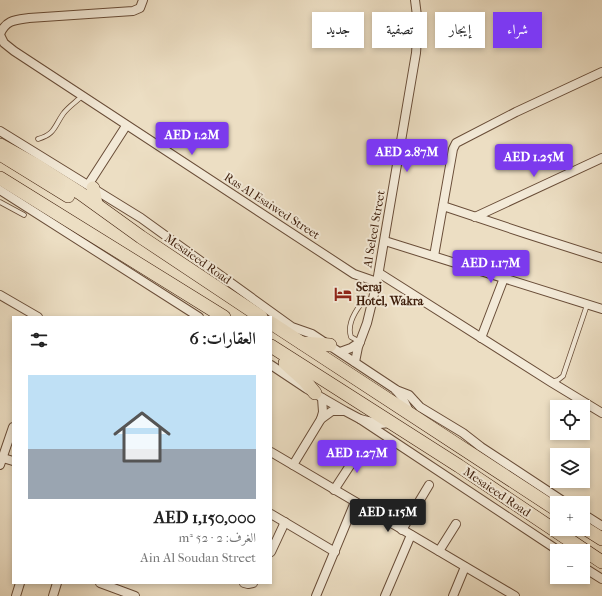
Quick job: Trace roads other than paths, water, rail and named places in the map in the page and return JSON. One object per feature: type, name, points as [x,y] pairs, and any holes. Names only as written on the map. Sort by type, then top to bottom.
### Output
[{"type":"highway","name":"Mesaieed Road","points":[[0,145],[96,204],[142,237],[260,316]]},
{"type":"highway","points":[[0,155],[87,207],[142,237]]},
{"type":"highway","points":[[0,178],[222,316]]},
{"type":"highway","points":[[90,186],[96,204]]},
{"type":"highway","name":"Mesaieed Road","points":[[272,325],[550,505]]},
{"type":"highway","points":[[299,342],[335,348]]},
{"type":"highway","name":"Mesaieed Road","points":[[272,347],[392,423],[602,562]]},
{"type":"highway","points":[[272,353],[295,371],[319,395]]},
{"type":"highway","points":[[590,531],[602,539]]},
{"type":"street","points":[[0,34],[3,26],[12,21],[29,18],[133,11],[140,8],[143,0]]},
{"type":"street","name":"Al Seleel Street","points":[[355,362],[372,304],[385,241],[416,53],[418,24],[415,0]]},
{"type":"street","name":"Ras Al Esaiwed Street","points":[[0,34],[4,43],[9,47],[126,126],[354,274],[377,282]]},
{"type":"street","points":[[434,256],[453,149],[456,143],[516,112],[602,72]]},
{"type":"street","points":[[90,186],[126,126]]},
{"type":"street","name":"Mesaieed Road","points":[[0,131],[141,218],[292,326],[312,334],[395,389],[409,395],[420,407],[462,433],[555,496]]},
{"type":"street","points":[[475,217],[602,158]]},
{"type":"street","points":[[0,190],[197,316]]},
{"type":"street","points":[[443,206],[602,258]]},
{"type":"street","points":[[385,241],[602,309]]},
{"type":"street","points":[[379,273],[602,413]]},
{"type":"street","points":[[481,338],[504,278]]},
{"type":"street","points":[[0,295],[36,316]]},
{"type":"street","points":[[335,348],[351,348],[360,342]]},
{"type":"street","name":"Mesaieed Road","points":[[272,366],[344,411],[360,419],[550,545]]},
{"type":"street","name":"Mesaieed Road","points":[[395,389],[402,397],[410,414]]},
{"type":"street","points":[[293,465],[321,419],[323,412],[319,395]]},
{"type":"street","points":[[321,419],[332,411],[344,411]]},
{"type":"street","name":"Mesaieed Road","points":[[360,419],[380,424],[392,423]]},
{"type":"street","points":[[12,430],[1,460],[12,461]]},
{"type":"street","points":[[334,490],[362,447]]},
{"type":"street","points":[[272,454],[515,596]]},
{"type":"street","points":[[402,530],[429,485]]},
{"type":"street","points":[[316,596],[355,502]]},
{"type":"street","points":[[272,515],[335,552]]},
{"type":"street","points":[[590,518],[602,526]]},
{"type":"street","points":[[272,550],[285,522]]},
{"type":"street","points":[[439,551],[456,524]]},
{"type":"street","points":[[385,596],[412,535]]},
{"type":"street","points":[[452,596],[465,567]]},
{"type":"street","points":[[590,571],[602,579]]},
{"type":"street","points":[[16,596],[20,584]]},
{"type":"street","points":[[53,596],[57,584]]},
{"type":"street","points":[[103,584],[135,596]]},
{"type":"lane","points":[[38,139],[47,136],[55,128],[64,113],[82,96]]},
{"type":"lane","points":[[0,202],[24,215]]},
{"type":"lane","points":[[360,342],[351,337],[349,332],[353,316],[361,304],[372,304]]},
{"type":"lane","points":[[551,382],[558,380],[563,376],[587,304]]},
{"type":"place","name":"Seraj Hotel, Wakra","points":[[343,294]]}]
